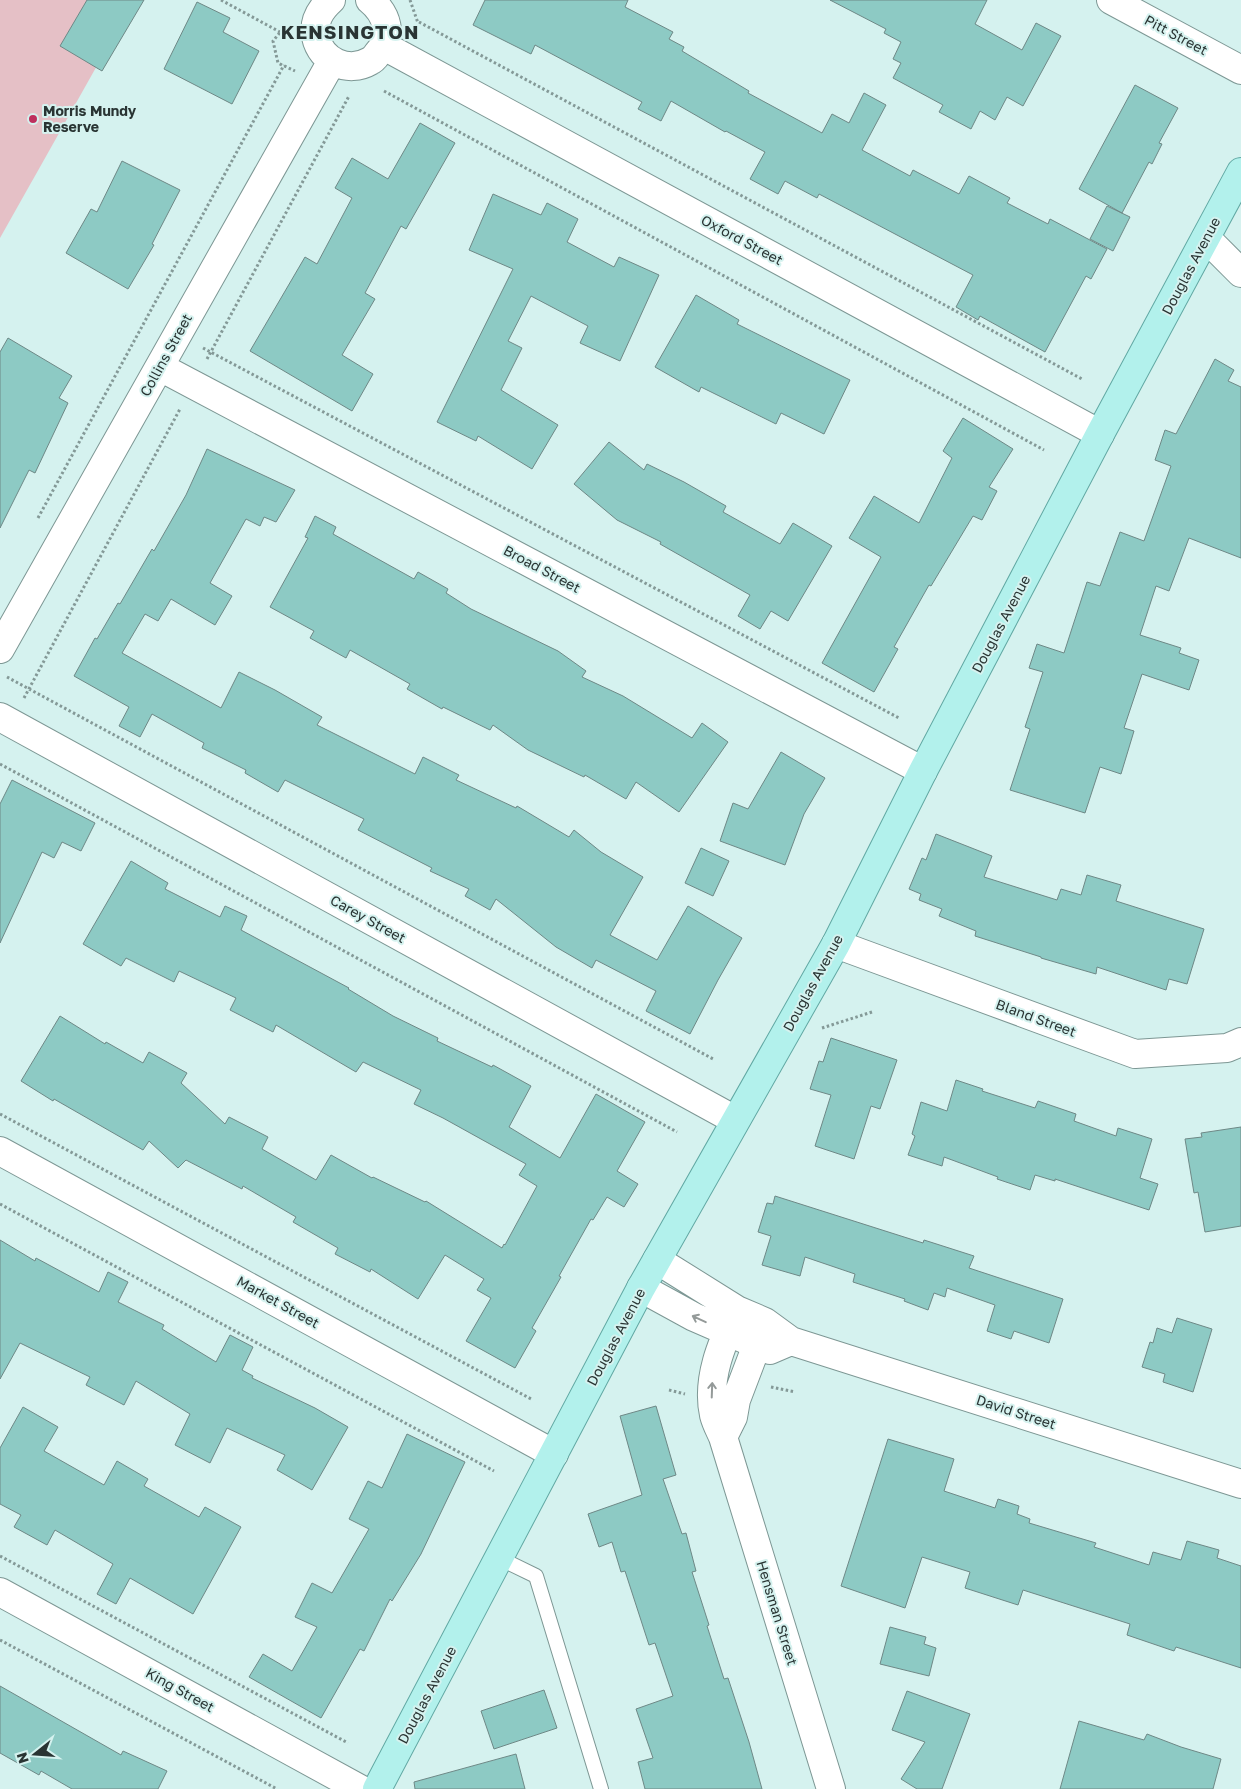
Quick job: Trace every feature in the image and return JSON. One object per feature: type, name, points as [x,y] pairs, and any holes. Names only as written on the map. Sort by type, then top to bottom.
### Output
[{"type":"main road","name":"Douglas Avenue","points":[[377,1789],[657,1260],[836,944],[923,771],[1100,434],[1206,238],[1238,189]]},
{"type":"street","points":[[319,3],[314,27],[318,47],[332,61],[351,67],[371,61],[384,46],[388,27],[381,9],[370,0]]},
{"type":"street","name":"Pitt Street","points":[[1111,0],[1241,70]]},
{"type":"street","name":"Oxford Street","points":[[384,46],[1100,434]]},
{"type":"street","name":"Collins Street","points":[[0,649],[332,61]]},
{"type":"street","points":[[1206,238],[1241,273]]},
{"type":"street","name":"Broad Street","points":[[160,367],[923,771]]},
{"type":"street","name":"Carey Street","points":[[6,720],[735,1120]]},
{"type":"street","name":"Bland Street","points":[[836,944],[1135,1054],[1227,1048],[1241,1042]]},
{"type":"street","name":"Market Street","points":[[0,1152],[554,1454]]},
{"type":"street","name":"David Street","points":[[657,1260],[732,1321]]},
{"type":"street","name":"David Street","points":[[642,1288],[679,1309],[732,1321],[762,1333],[1241,1484]]},
{"type":"street","name":"Hensman Street","points":[[732,1321],[712,1378],[711,1397],[714,1417],[723,1437],[831,1789]]},
{"type":"street","points":[[723,1437],[733,1417],[736,1400],[762,1333]]},
{"type":"street","name":"King Street","points":[[0,1592],[360,1789]]},
{"type":"lane","points":[[499,1558],[536,1576],[601,1789]]},
{"type":"path","points":[[221,0],[280,32]]},
{"type":"path","points":[[419,22],[1082,379]]},
{"type":"path","points":[[38,519],[284,65]]},
{"type":"path","points":[[384,91],[1044,450]]},
{"type":"path","points":[[6,720],[30,689],[349,96]]},
{"type":"path","points":[[147,318],[899,718]]},
{"type":"path","points":[[0,673],[715,1060]]},
{"type":"path","points":[[0,764],[677,1132]]},
{"type":"path","points":[[820,1028],[872,1012]]},
{"type":"path","points":[[0,1114],[532,1400]]},
{"type":"path","points":[[0,1204],[494,1471]]},
{"type":"path","points":[[0,1556],[348,1743]]},
{"type":"path","points":[[0,1640],[277,1789]]},
{"type":"shaded area","name":"Morris Mundy Reserve","points":[[0,0],[134,0],[0,238]]},
{"type":"building","points":[[87,0],[144,0],[102,71],[60,46]]},
{"type":"building","points":[[485,0],[628,0],[625,7],[673,32],[669,39],[684,47],[682,51],[749,91],[748,93],[822,133],[832,114],[849,123],[864,93],[886,105],[862,150],[910,176],[913,170],[959,194],[969,176],[1010,198],[1007,203],[1048,224],[1050,219],[1107,249],[1091,279],[1086,276],[1045,352],[980,316],[978,320],[956,307],[973,275],[819,194],[817,198],[785,181],[778,194],[750,179],[765,152],[671,101],[661,121],[638,109],[642,102],[535,45],[531,54],[473,25]]},
{"type":"building","points":[[830,0],[987,0],[975,24],[1022,50],[1036,23],[1061,36],[1023,106],[1007,97],[995,120],[980,111],[971,129],[939,112],[943,105],[893,78],[901,63],[893,59],[901,42],[884,33],[886,29]]},
{"type":"building","points":[[197,2],[230,18],[223,32],[259,51],[232,104],[164,69]]},
{"type":"building","points":[[1135,85],[1178,108],[1159,143],[1162,144],[1152,164],[1149,162],[1122,213],[1079,189]]},
{"type":"building","points":[[420,123],[455,143],[406,229],[401,226],[365,293],[375,299],[342,355],[373,374],[352,411],[250,351],[305,257],[317,264],[352,198],[335,188],[352,158],[388,179]]},
{"type":"building","points":[[122,161],[180,190],[152,244],[154,245],[128,289],[66,253],[91,209],[97,212]]},
{"type":"building","points":[[493,194],[541,215],[547,203],[578,219],[567,242],[614,267],[619,257],[659,275],[620,361],[580,343],[588,326],[531,296],[508,341],[522,348],[501,390],[558,425],[532,469],[478,436],[476,441],[437,422],[513,269],[469,250]]},
{"type":"building","points":[[1107,206],[1130,217],[1113,251],[1090,239]]},
{"type":"building","points":[[696,295],[739,320],[737,324],[850,380],[824,434],[781,413],[776,424],[701,387],[699,392],[655,367]]},
{"type":"building","points":[[8,338],[72,376],[59,398],[68,403],[35,473],[29,470],[0,528],[0,352]]},
{"type":"building","points":[[1215,359],[1234,370],[1228,381],[1241,387],[1241,558],[1189,538],[1169,591],[1156,586],[1140,635],[1181,648],[1179,653],[1199,660],[1189,690],[1142,674],[1124,728],[1134,731],[1121,774],[1100,767],[1085,813],[1010,790],[1030,729],[1025,727],[1043,672],[1029,668],[1037,644],[1064,653],[1087,582],[1100,586],[1120,532],[1144,541],[1171,466],[1155,460],[1165,430],[1176,434]]},
{"type":"building","points":[[963,418],[1013,449],[989,487],[997,491],[982,520],[973,516],[931,586],[929,585],[894,647],[898,649],[874,692],[822,663],[881,557],[849,538],[874,496],[919,523],[952,458],[943,451]]},
{"type":"building","points":[[609,442],[644,470],[647,464],[684,482],[726,506],[723,512],[780,544],[793,523],[832,546],[788,621],[771,611],[760,629],[738,616],[750,595],[660,544],[661,542],[617,520],[574,484]]},
{"type":"building","points":[[207,449],[295,490],[276,522],[264,517],[260,526],[246,519],[210,583],[232,596],[215,625],[171,599],[158,621],[145,614],[122,653],[221,708],[239,672],[322,717],[317,725],[415,774],[423,757],[459,775],[456,780],[516,808],[517,806],[569,837],[574,830],[601,852],[643,877],[610,935],[657,960],[688,906],[742,938],[690,1034],[646,1011],[656,991],[596,960],[592,968],[556,947],[496,899],[490,910],[465,896],[469,889],[430,871],[432,868],[358,830],[364,819],[285,780],[278,792],[245,773],[246,770],[202,748],[204,743],[152,714],[140,737],[119,726],[129,707],[74,676],[95,638],[97,639],[118,603],[120,604],[152,549],[154,551],[186,495]]},
{"type":"building","points":[[315,516],[336,527],[333,534],[414,579],[418,572],[448,589],[446,593],[471,609],[558,651],[586,671],[582,677],[623,696],[692,738],[702,723],[728,742],[679,812],[636,782],[626,799],[585,775],[584,777],[528,750],[493,725],[490,730],[443,707],[442,709],[407,689],[410,684],[350,650],[346,658],[310,638],[314,631],[270,607],[308,538],[305,537]]},
{"type":"building","points":[[781,752],[825,778],[804,814],[785,865],[720,841],[733,803],[748,809]]},
{"type":"building","points":[[12,780],[95,823],[81,851],[62,842],[54,858],[42,852],[0,943],[0,804]]},
{"type":"building","points":[[936,834],[992,856],[984,877],[1057,900],[1061,889],[1081,895],[1087,875],[1121,885],[1116,901],[1204,929],[1187,984],[1169,979],[1166,990],[1097,967],[1096,974],[975,936],[976,931],[939,916],[942,909],[919,900],[921,894],[909,889],[922,858],[926,860]]},
{"type":"building","points":[[701,848],[729,861],[713,896],[685,883]]},
{"type":"building","points":[[131,861],[168,883],[165,889],[220,917],[225,906],[247,916],[241,930],[349,988],[393,1016],[438,1038],[437,1041],[492,1067],[493,1065],[531,1086],[509,1127],[560,1158],[596,1094],[645,1122],[617,1171],[638,1184],[624,1207],[607,1197],[593,1220],[591,1219],[532,1328],[536,1331],[515,1368],[466,1341],[491,1298],[477,1290],[484,1279],[445,1255],[418,1299],[371,1269],[370,1272],[335,1254],[338,1248],[293,1222],[296,1217],[243,1186],[242,1189],[186,1160],[178,1168],[149,1141],[143,1150],[54,1099],[53,1101],[21,1081],[60,1016],[105,1044],[106,1042],[143,1063],[149,1052],[187,1073],[181,1083],[225,1124],[229,1117],[268,1137],[262,1149],[316,1180],[331,1155],[372,1178],[426,1201],[502,1248],[537,1186],[519,1175],[526,1164],[414,1104],[421,1090],[363,1062],[356,1072],[276,1025],[273,1032],[230,1010],[236,998],[179,971],[174,982],[126,958],[121,966],[83,944]]},
{"type":"building","points":[[831,1038],[897,1060],[880,1109],[871,1106],[854,1159],[815,1146],[831,1095],[810,1089],[819,1061],[823,1062]]},
{"type":"building","points":[[956,1080],[983,1089],[982,1091],[1035,1108],[1038,1101],[1076,1114],[1074,1121],[1116,1136],[1118,1128],[1152,1139],[1140,1178],[1158,1184],[1149,1210],[1055,1179],[1055,1181],[1035,1175],[1030,1190],[997,1179],[998,1177],[944,1157],[942,1166],[908,1155],[915,1136],[912,1134],[921,1102],[947,1111]]},
{"type":"building","points":[[1241,1127],[1241,1226],[1205,1232],[1198,1192],[1194,1193],[1185,1139],[1202,1137],[1201,1133]]},
{"type":"building","points":[[775,1196],[923,1243],[924,1240],[974,1256],[969,1268],[1063,1299],[1049,1343],[1014,1331],[1011,1339],[987,1331],[995,1305],[947,1288],[945,1297],[934,1293],[928,1310],[904,1301],[905,1299],[853,1282],[855,1274],[805,1257],[800,1276],[762,1265],[771,1236],[758,1232],[767,1203],[773,1204]]},
{"type":"building","points":[[0,1240],[35,1261],[36,1258],[99,1292],[108,1272],[128,1282],[118,1302],[164,1325],[162,1329],[216,1362],[230,1335],[253,1347],[242,1370],[253,1376],[252,1378],[315,1408],[348,1427],[312,1490],[277,1470],[285,1455],[227,1428],[210,1463],[175,1445],[190,1414],[136,1381],[124,1405],[86,1385],[90,1377],[20,1343],[0,1379]]},
{"type":"building","points":[[1177,1318],[1212,1329],[1193,1392],[1163,1382],[1165,1374],[1142,1367],[1150,1342],[1153,1343],[1157,1328],[1172,1333]]},
{"type":"building","points":[[656,1406],[676,1475],[663,1479],[682,1534],[686,1533],[696,1571],[692,1572],[709,1625],[707,1626],[724,1679],[728,1678],[762,1789],[645,1789],[638,1762],[653,1758],[636,1709],[673,1696],[655,1643],[649,1645],[625,1571],[621,1572],[612,1542],[599,1547],[588,1514],[642,1495],[620,1416]]},
{"type":"building","points":[[23,1407],[58,1427],[44,1451],[104,1485],[117,1461],[148,1479],[144,1486],[199,1517],[205,1507],[241,1527],[193,1614],[130,1578],[116,1604],[97,1594],[113,1564],[55,1530],[47,1545],[14,1527],[21,1515],[0,1504],[0,1448]]},
{"type":"building","points":[[407,1434],[465,1462],[421,1554],[392,1601],[390,1599],[364,1651],[360,1649],[321,1718],[249,1677],[263,1654],[292,1671],[317,1627],[295,1617],[312,1583],[332,1593],[369,1529],[349,1519],[368,1481],[382,1488]]},
{"type":"building","points":[[888,1439],[954,1459],[944,1491],[995,1508],[998,1499],[1019,1506],[1017,1514],[1030,1519],[1029,1523],[1096,1543],[1094,1547],[1149,1565],[1153,1552],[1181,1560],[1187,1541],[1219,1550],[1217,1558],[1241,1566],[1241,1668],[1176,1647],[1174,1651],[1127,1635],[1130,1624],[1023,1590],[1018,1605],[965,1588],[970,1572],[922,1557],[905,1608],[841,1586]]},
{"type":"building","points":[[890,1627],[926,1637],[924,1644],[936,1648],[929,1676],[880,1664]]},
{"type":"building","points":[[0,1686],[121,1755],[123,1751],[167,1771],[158,1789],[72,1789],[41,1771],[39,1775],[0,1753]]},
{"type":"building","points":[[544,1690],[557,1728],[494,1749],[481,1711]]},
{"type":"building","points":[[907,1691],[970,1714],[942,1789],[917,1789],[901,1779],[925,1742],[892,1730]]},
{"type":"building","points":[[1079,1721],[1144,1740],[1147,1734],[1221,1759],[1213,1789],[1060,1789]]},
{"type":"building","points":[[516,1754],[525,1789],[415,1789],[414,1782]]},
{"type":"place","name":"Morris Mundy Reserve","points":[[33,119]]},
{"type":"district","name":"KENSINGTON","points":[[350,32]]}]
